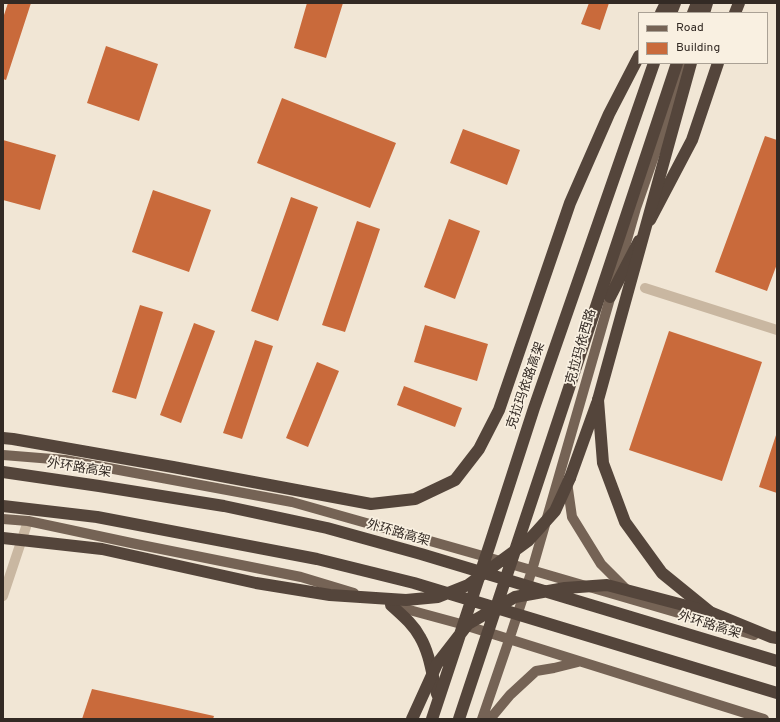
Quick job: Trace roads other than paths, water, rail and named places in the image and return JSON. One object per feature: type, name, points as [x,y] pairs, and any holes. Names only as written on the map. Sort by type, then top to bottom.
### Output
[{"type":"highway","points":[[662,12],[666,3]]},
{"type":"highway","points":[[3,438],[166,466],[371,504],[415,499],[455,480],[479,449],[499,410],[570,203],[609,114],[638,58]]},
{"type":"highway","name":"克拉玛依路高架","points":[[432,719],[534,408],[654,64]]},
{"type":"highway","points":[[460,719],[677,64]]},
{"type":"highway","points":[[3,538],[102,549],[256,583],[330,595],[406,600],[438,597],[468,585],[528,540],[555,511],[570,478],[598,400],[691,64]]},
{"type":"highway","points":[[610,297],[692,140],[718,64]]},
{"type":"highway","points":[[598,400],[603,463],[625,522],[662,573],[710,612]]},
{"type":"highway","name":"外环路高架","points":[[3,472],[224,506],[327,528],[421,554],[777,661]]},
{"type":"highway","points":[[3,506],[97,517],[318,559],[414,583],[777,693]]},
{"type":"highway","points":[[412,719],[437,664],[468,624],[515,597],[565,588],[607,585],[710,612],[771,637],[777,638]]},
{"type":"highway","points":[[391,605],[410,623],[420,637],[426,651],[437,694]]},
{"type":"main road","name":"克拉玛依西路","points":[[428,719],[483,556],[659,64]]},
{"type":"main road","name":"克拉玛依西路","points":[[482,719],[532,570],[636,208],[686,64]]},
{"type":"main road","points":[[3,455],[65,460],[292,502],[532,570],[777,642]]},
{"type":"main road","points":[[564,458],[572,517],[601,564],[639,602]]},
{"type":"main road","points":[[3,519],[28,521],[301,577],[391,605],[460,624],[764,719]]},
{"type":"main road","points":[[490,719],[510,695],[536,671],[579,662]]},
{"type":"street","points":[[645,288],[777,330]]},
{"type":"street","points":[[3,596],[28,521]]}]
